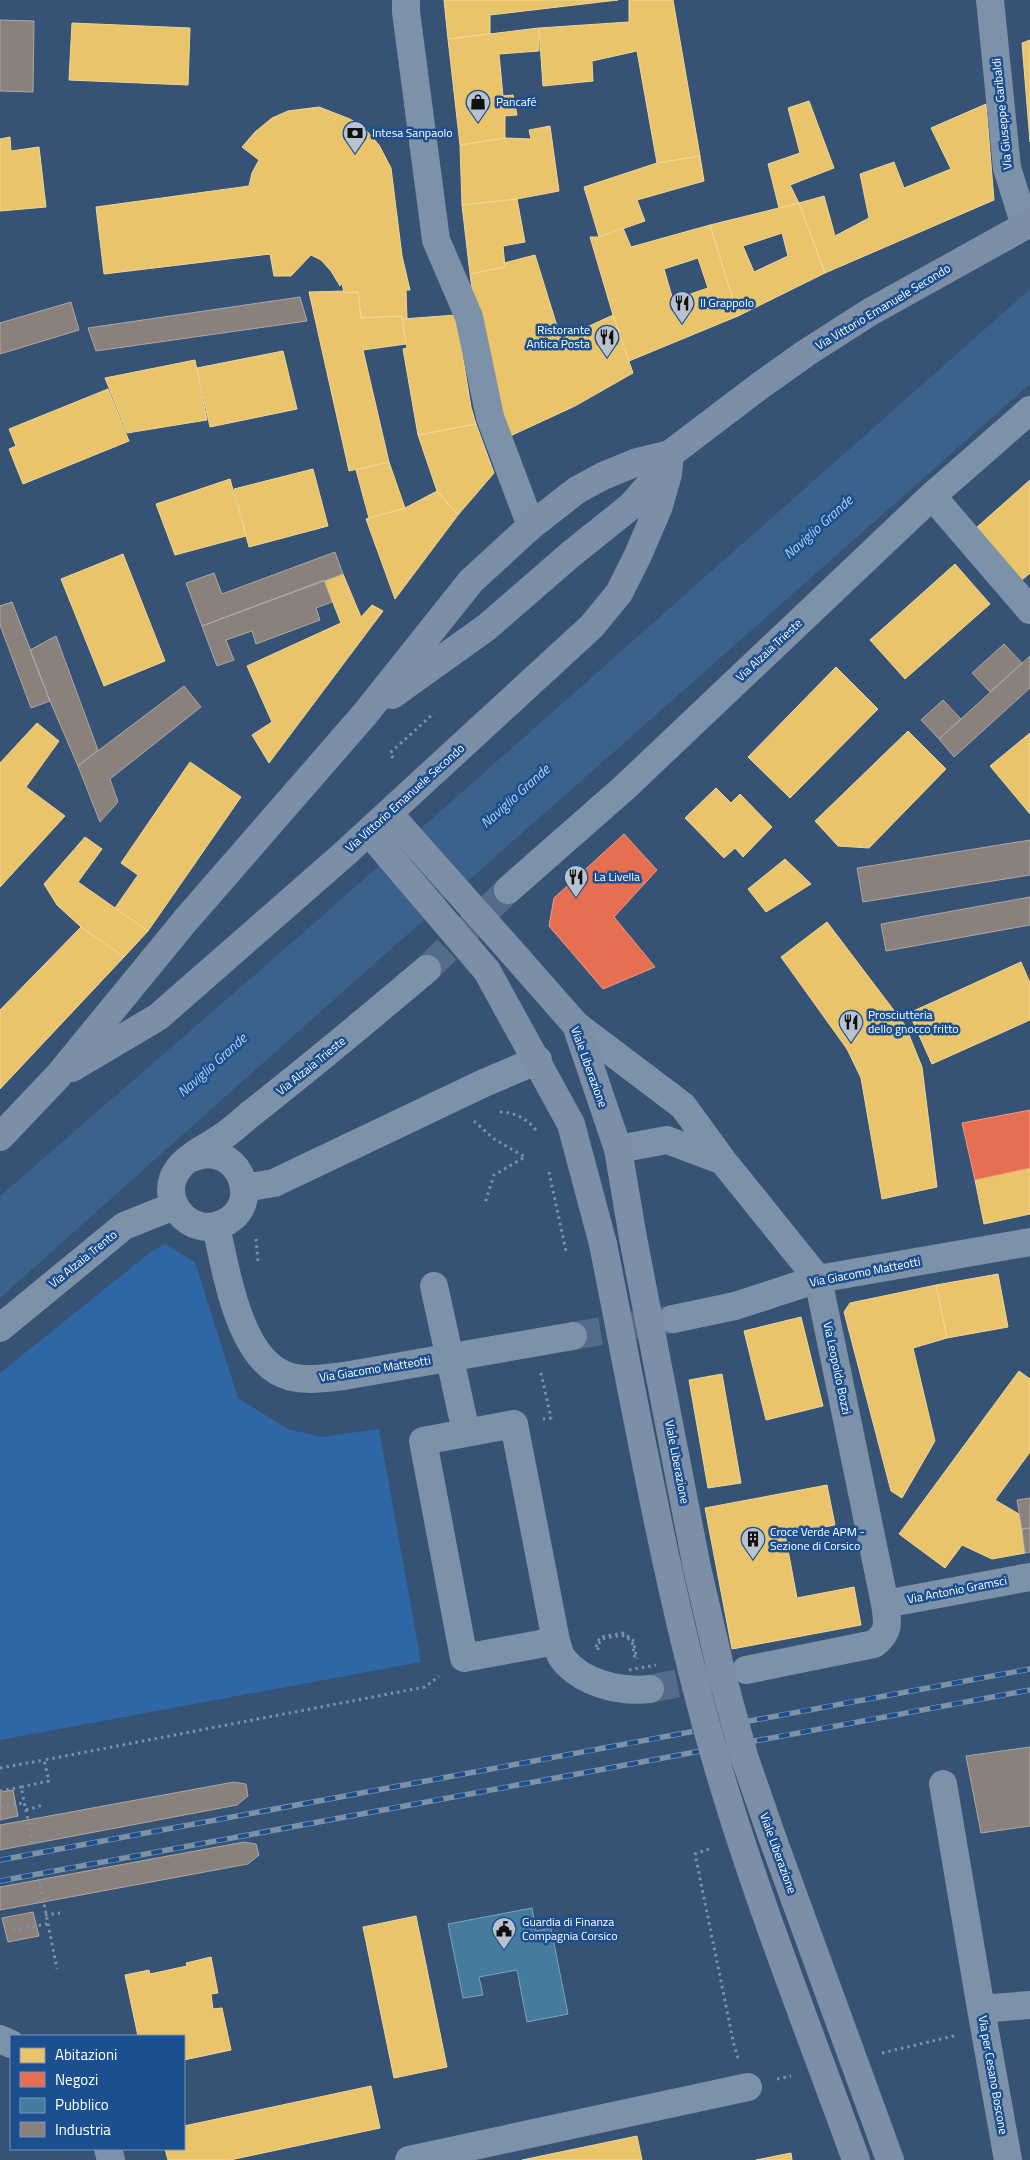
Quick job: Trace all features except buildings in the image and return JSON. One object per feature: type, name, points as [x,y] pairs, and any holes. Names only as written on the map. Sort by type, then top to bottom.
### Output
[{"type":"main road","name":"Via Vittorio Emanuele Secondo","points":[[365,714],[487,627],[571,554],[631,506],[652,482],[670,454],[762,385],[870,312],[1029,224]]},
{"type":"main road","name":"Via Vittorio Emanuele Secondo","points":[[0,1137],[58,1076],[185,921],[365,714],[471,581],[531,526],[577,490],[603,476],[637,462],[670,454]]},
{"type":"main road","name":"Via Vittorio Emanuele Secondo","points":[[58,1076],[158,1018],[373,838],[592,626],[619,593],[659,506],[668,474],[670,454]]},
{"type":"main road","name":"Viale Liberazione","points":[[394,819],[576,1025],[618,1149],[633,1238],[697,1568],[722,1675],[744,1756],[890,2160]]},
{"type":"main road","points":[[373,838],[488,971],[538,1060],[571,1124],[603,1244],[660,1531],[695,1682],[718,1767],[749,1862],[856,2160]]},
{"type":"street","points":[[406,0],[436,240],[469,317],[490,416],[531,526]]},
{"type":"street","name":"Via Giuseppe Garibaldi","points":[[990,0],[1007,168],[1029,224]]},
{"type":"street","name":"Via Alzaia Trieste","points":[[508,890],[624,788],[932,496],[1030,410]]},
{"type":"street","points":[[932,496],[1030,610]]},
{"type":"street","name":"Via Alzaia Trieste","points":[[174,1206],[171,1190],[179,1167],[290,1084],[427,969]]},
{"type":"street","name":"Via Leopoldo Bozzi","points":[[576,1025],[683,1106],[723,1161],[818,1279],[885,1604],[888,1624],[887,1631],[874,1644],[746,1670]]},
{"type":"street","points":[[244,1188],[274,1183],[476,1087],[538,1060]]},
{"type":"street","points":[[618,1149],[667,1140],[723,1161]]},
{"type":"street","points":[[174,1206],[179,1213],[192,1223],[208,1227],[216,1226],[224,1224],[237,1212],[244,1196],[240,1172],[224,1158],[208,1154],[192,1158]]},
{"type":"street","name":"Via Alzaia Trento","points":[[0,1328],[124,1226],[174,1206]]},
{"type":"street","name":"Via Giacomo Matteotti","points":[[216,1226],[220,1248],[244,1328],[257,1354],[276,1370],[291,1377],[315,1379],[344,1376],[573,1336]]},
{"type":"street","name":"Via Giacomo Matteotti","points":[[673,1318],[735,1306],[818,1279],[1030,1242]]},
{"type":"street","points":[[434,1286],[448,1358],[466,1432]]},
{"type":"street","points":[[556,1641],[464,1658],[423,1441],[514,1424],[556,1641],[562,1658],[574,1670],[588,1678],[620,1689],[632,1691],[653,1677]]},
{"type":"street","name":"Via Antonio Gramsci","points":[[885,1604],[1030,1577]]},
{"type":"street","points":[[943,1784],[983,2019]]},
{"type":"street","name":"Via per Cesano Boscone","points":[[1008,2160],[983,2019],[1030,2005]]},
{"type":"street","points":[[409,2160],[748,2087]]},
{"type":"path","points":[[393,758],[390,753],[434,713]]},
{"type":"path","points":[[496,1111],[510,1112],[532,1124],[542,1138]]},
{"type":"path","points":[[471,1119],[494,1139],[525,1157],[494,1175],[485,1203]]},
{"type":"path","points":[[548,1166],[566,1251]]},
{"type":"path","points":[[514,1424],[551,1418],[535,1343]]},
{"type":"path","points":[[599,1653],[598,1646],[602,1638],[622,1635],[632,1641],[636,1663]]},
{"type":"path","points":[[0,1768],[425,1687],[464,1658]]},
{"type":"path","points":[[619,1672],[653,1677]]},
{"type":"path","points":[[0,1791],[49,1781],[44,1760]]},
{"type":"path","points":[[21,1787],[33,1844]]},
{"type":"path","points":[[0,1807],[24,1803]]},
{"type":"path","points":[[26,1810],[43,1805]]},
{"type":"path","points":[[709,1850],[695,1854],[734,2045],[748,2087]]},
{"type":"path","points":[[39,1879],[57,1969]]},
{"type":"path","points":[[45,1915],[60,1913]]},
{"type":"path","points":[[13,1930],[48,1924]]},
{"type":"path","points":[[877,2054],[983,2019]]},
{"type":"shaded area","points":[[165,1244],[195,1262],[238,1398],[288,1429],[321,1437],[379,1429],[421,1662],[0,1740],[0,1373],[152,1251]]},
{"type":"water","name":"Naviglio Grande","points":[[1030,289],[1030,384],[356,980],[0,1298],[0,1196],[312,925]]},
{"type":"tunnel","points":[[427,969],[508,890]]},
{"type":"tunnel","points":[[573,1336],[673,1319]]},
{"type":"tunnel","points":[[650,1689],[717,1675]]},
{"type":"railway","points":[[0,1860],[1030,1669]]},
{"type":"railway","points":[[0,1881],[1030,1690]]},
{"type":"place","name":"Pancafé","points":[[478,123]]},
{"type":"place","name":"Intesa Sanpaolo","points":[[355,154]]},
{"type":"place","name":"Il Grappolo","points":[[682,324]]},
{"type":"place","name":"Ristorante Antica Posta","points":[[607,358]]},
{"type":"place","name":"La Livella","points":[[576,898]]},
{"type":"place","name":"Prosciutteria dello gnocco fritto","points":[[851,1043]]},
{"type":"place","name":"Croce Verde APM - Sezione di Corsico","points":[[753,1560]]},
{"type":"place","name":"Guardia di Finanza Compagnia Corsico","points":[[504,1950]]}]
